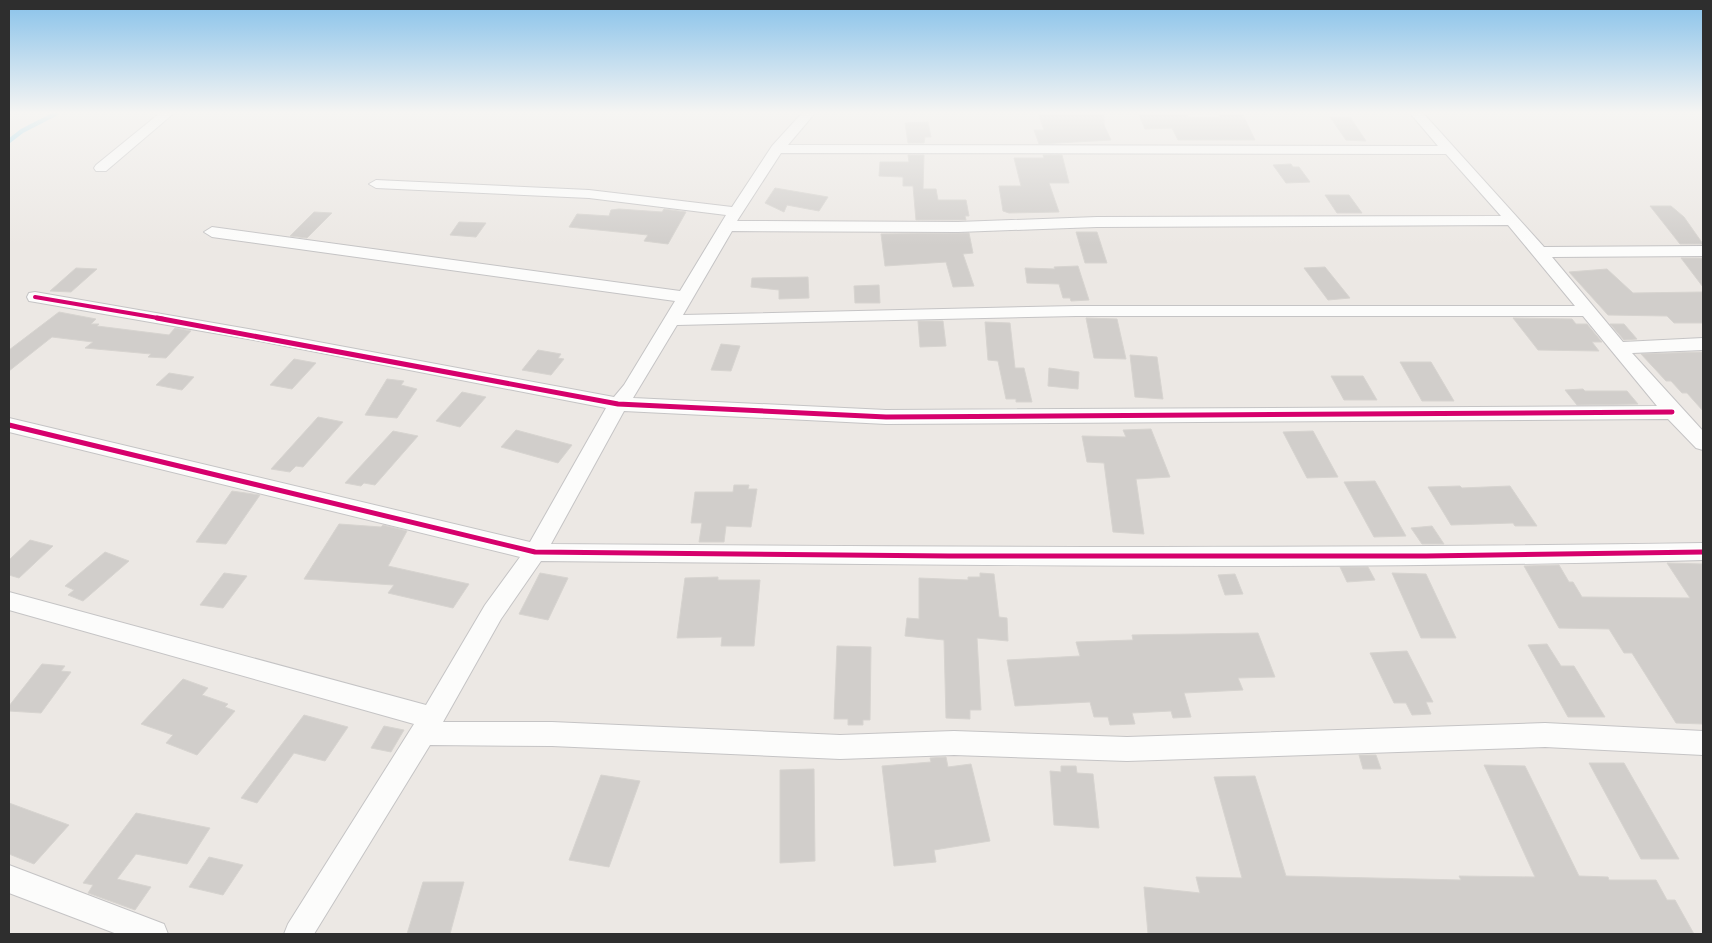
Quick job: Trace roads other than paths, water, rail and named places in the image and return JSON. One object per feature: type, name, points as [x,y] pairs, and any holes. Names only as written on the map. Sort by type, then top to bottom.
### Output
[{"type":"street","points":[[101,168],[114,157]]},
{"type":"street","points":[[298,934],[428,725],[494,612],[535,552],[618,404],[630,389],[731,219],[772,157]]},
{"type":"street","points":[[1456,157],[1540,252],[1672,412],[1703,443]]},
{"type":"street","points":[[376,184],[589,194],[731,219],[958,227],[1097,222],[1511,220]]},
{"type":"street","points":[[212,232],[684,297]]},
{"type":"street","points":[[1540,252],[1703,251]]},
{"type":"street","points":[[35,297],[254,334],[587,396],[618,404],[886,417],[1672,412]]},
{"type":"street","points":[[671,320],[822,319],[918,314],[1086,311],[1588,311]]},
{"type":"street","points":[[1619,348],[1703,344]]},
{"type":"street","points":[[9,425],[535,552],[939,556],[1426,556],[1703,552]]},
{"type":"street","points":[[9,601],[428,725],[552,734],[840,747],[954,743],[1127,749],[1545,735],[1703,743]]},
{"type":"street","points":[[9,880],[154,934]]}]
